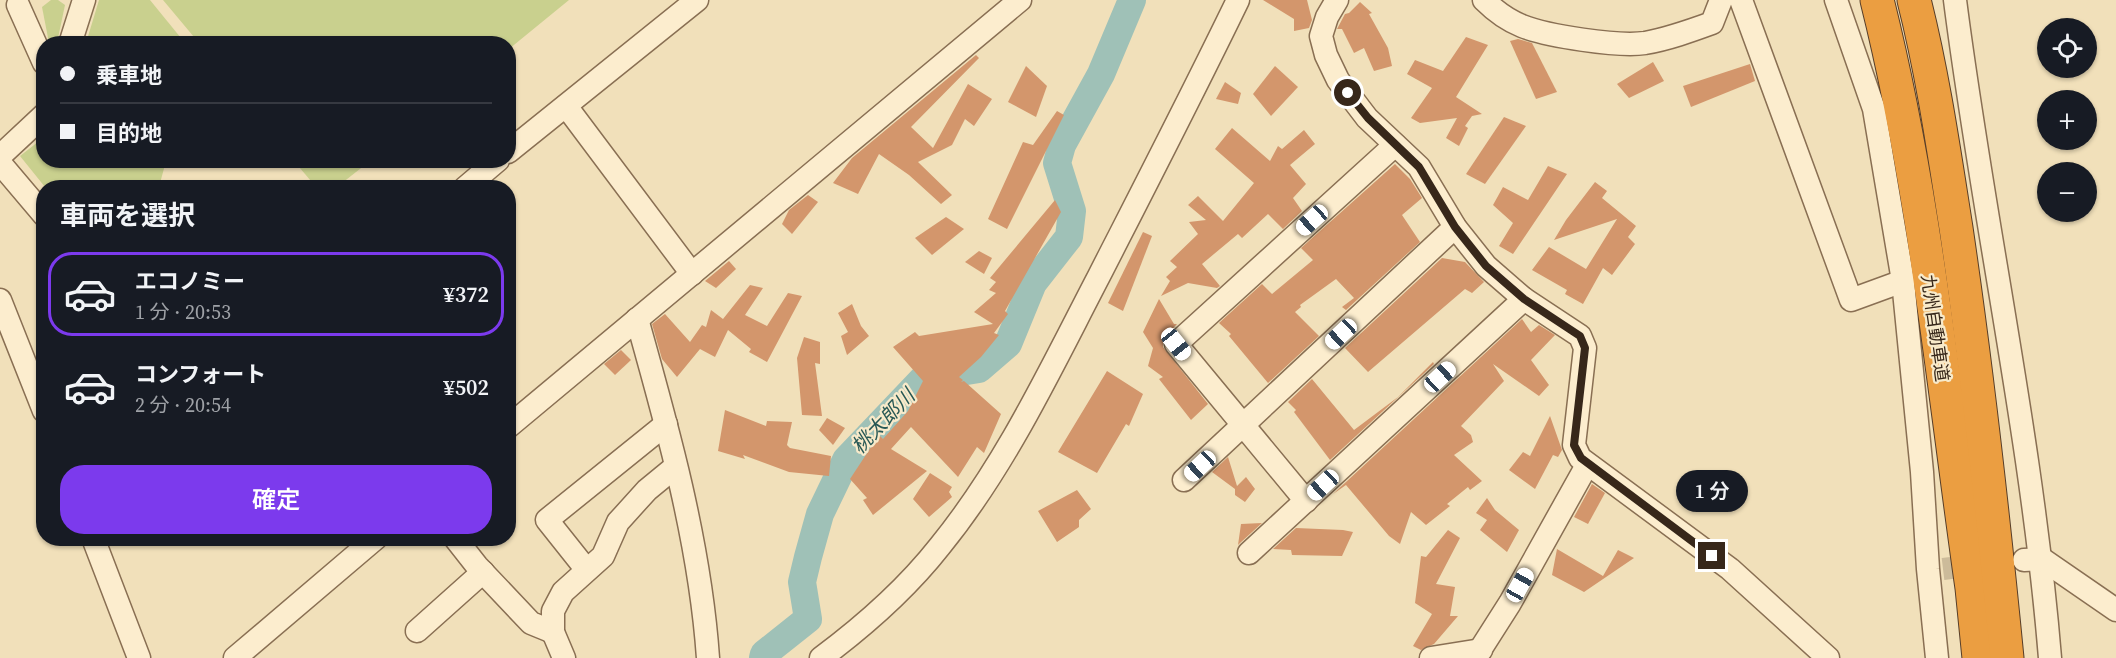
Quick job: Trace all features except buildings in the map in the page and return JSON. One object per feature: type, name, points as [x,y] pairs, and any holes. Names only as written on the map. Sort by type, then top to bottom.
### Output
[{"type":"highway","name":"九州自動車道","points":[[1877,0],[1892,60],[1912,163],[1972,588],[1979,658]]},
{"type":"highway","name":"九州自動車道","points":[[1914,0],[1940,125],[1964,282],[1982,413],[2007,658]]},
{"type":"street","points":[[73,36],[84,0]]},
{"type":"street","points":[[516,146],[697,0]]},
{"type":"street","points":[[516,420],[1020,0]]},
{"type":"street","points":[[821,658],[907,584],[939,548],[999,461],[1083,308],[1238,0]]},
{"type":"street","points":[[1337,0],[1327,17],[1321,36],[1326,55],[1338,80],[1368,118],[1419,167],[1455,227],[1486,266],[1524,299],[1580,336],[1585,348],[1574,445],[1587,465],[1730,569],[1827,658]]},
{"type":"street","points":[[1484,0],[1496,12],[1522,26],[1612,42],[1642,43],[1675,36],[1712,23],[1722,0]]},
{"type":"street","points":[[1741,0],[1851,300],[1903,281]]},
{"type":"street","points":[[1836,0],[1874,109],[1903,281],[1923,472],[1936,569],[1937,658]]},
{"type":"street","points":[[1955,0],[2033,559],[2050,658]]},
{"type":"street","points":[[20,2],[36,43]]},
{"type":"street","points":[[566,106],[692,274]]},
{"type":"street","points":[[0,156],[36,122]]},
{"type":"street","points":[[1306,501],[1176,344],[1395,145]]},
{"type":"street","points":[[0,164],[36,206]]},
{"type":"street","points":[[474,180],[489,168]]},
{"type":"street","points":[[1184,480],[1455,227]]},
{"type":"street","points":[[1249,553],[1524,299]]},
{"type":"street","points":[[0,300],[36,391]]},
{"type":"street","points":[[637,319],[666,424],[704,604],[708,658]]},
{"type":"street","points":[[586,569],[547,520],[666,424]]},
{"type":"street","points":[[1431,658],[1478,654],[1587,465]]},
{"type":"street","points":[[564,658],[554,632],[553,611],[563,592],[603,556],[618,522],[647,490],[675,467]]},
{"type":"street","points":[[96,546],[140,658]]},
{"type":"street","points":[[235,658],[367,546]]},
{"type":"street","points":[[462,546],[531,623],[554,632]]},
{"type":"street","points":[[2033,559],[2116,610]]},
{"type":"street","points":[[417,631],[483,572]]},
{"type":"green space","points":[[51,0],[58,0],[65,5],[58,36],[48,36],[42,7]]},
{"type":"green space","points":[[99,0],[150,0],[179,36],[88,36]]},
{"type":"green space","points":[[163,0],[569,0],[516,43],[516,36],[193,36]]},
{"type":"green space","points":[[36,143],[36,168],[164,168],[161,180],[39,180],[20,156]]},
{"type":"green space","points":[[300,168],[361,168],[346,180],[310,180]]},
{"type":"waterway","name":"桃太郎川","points":[[763,658],[764,654],[808,619],[802,582],[820,514],[846,460],[924,378],[979,369],[1008,344],[1033,283],[1069,237],[1072,211],[1057,163],[1062,145],[1101,74],[1132,0]]},
{"type":"tunnel","points":[[1943,569],[1984,564]]},
{"type":"route","points":[[1348,93],[1368,118],[1419,167],[1455,227],[1486,266],[1524,299],[1580,336],[1585,348],[1574,445],[1581,458],[1587,465],[1712,556]]}]
